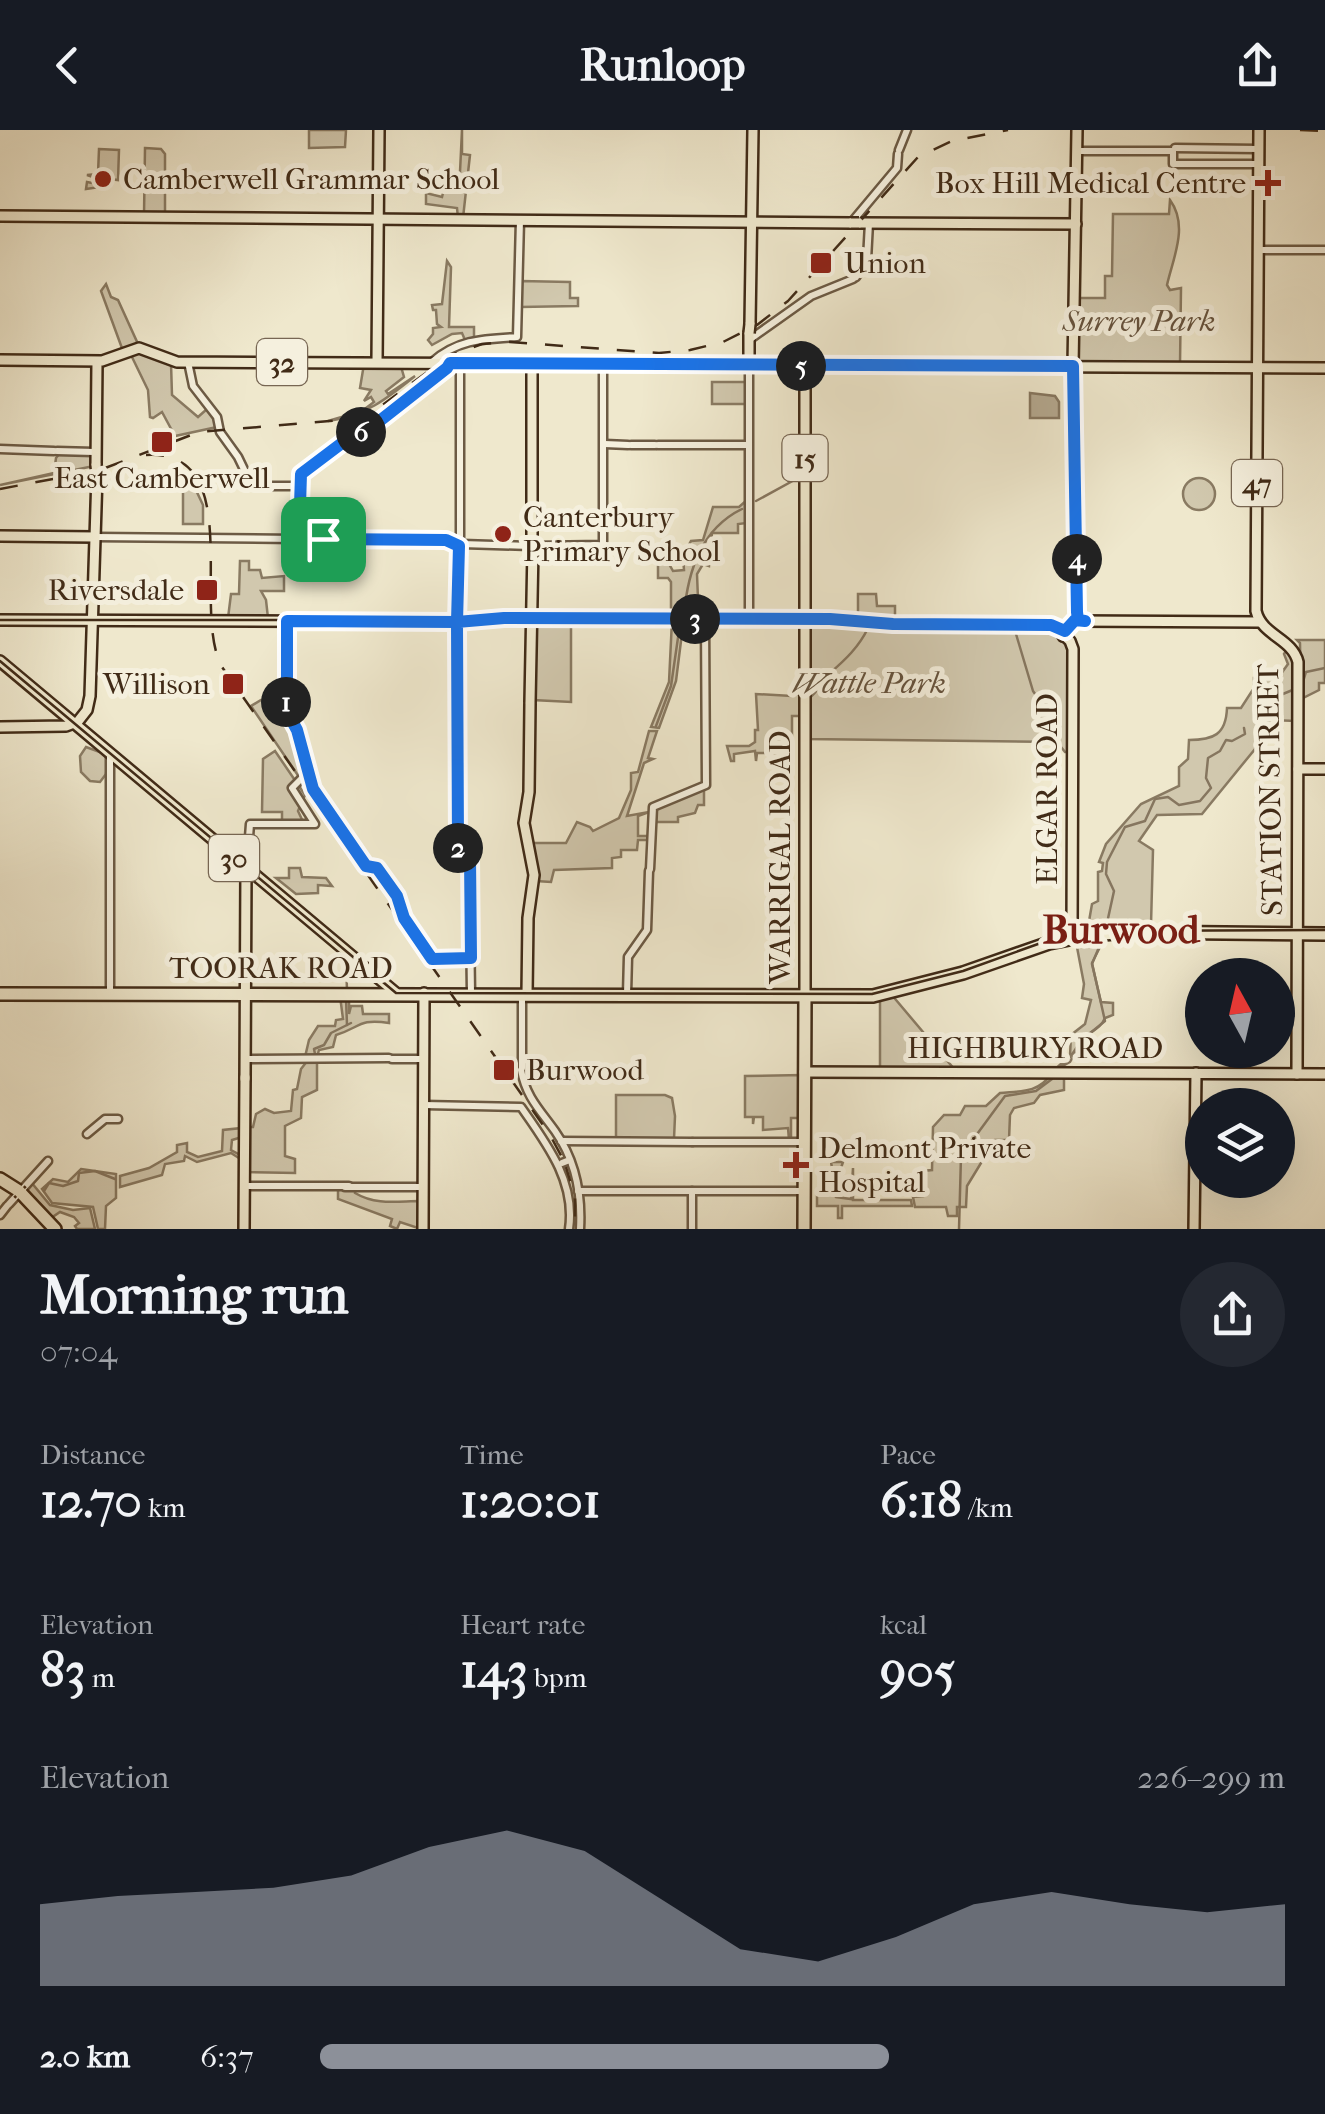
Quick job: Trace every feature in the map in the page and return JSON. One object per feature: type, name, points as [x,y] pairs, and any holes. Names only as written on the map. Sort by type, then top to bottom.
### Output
[{"type":"highway","name":"TOORAK ROAD","points":[[0,994],[848,995],[909,986],[1073,931],[1325,931]]},
{"type":"highway","name":"WARRIGAL ROAD","points":[[804,995],[804,1229]]},
{"type":"highway","points":[[13,1190],[52,1229]]},
{"type":"main road","points":[[376,362],[379,130]]},
{"type":"main road","points":[[749,365],[753,130]]},
{"type":"main road","name":"ELGAR ROAD","points":[[1073,931],[1077,801],[1073,788],[1070,629],[1076,130]]},
{"type":"main road","name":"47","points":[[1259,130],[1260,621]]},
{"type":"main road","points":[[0,216],[1076,224]]},
{"type":"main road","name":"32","points":[[0,360],[97,362],[146,349],[172,361],[188,362],[805,366],[1075,363],[1325,368]]},
{"type":"main road","points":[[1,726],[73,724],[90,700],[97,362]]},
{"type":"main road","points":[[524,994],[534,875],[524,823],[529,792],[532,364]]},
{"type":"main road","name":"WARRIGAL ROAD","points":[[804,995],[805,366]]},
{"type":"main road","points":[[2,537],[95,537]]},
{"type":"main road","points":[[0,620],[805,619],[1070,629],[1260,621]]},
{"type":"main road","name":"STATION STREET","points":[[1260,621],[1295,652],[1298,687],[1297,1074]]},
{"type":"main road","name":"30","points":[[0,662],[390,992]]},
{"type":"main road","points":[[1298,769],[1325,769]]},
{"type":"main road","points":[[244,1229],[246,868]]},
{"type":"main road","points":[[423,1226],[424,994]]},
{"type":"main road","name":"HIGHBURY ROAD","points":[[804,1072],[1325,1074]]},
{"type":"main road","points":[[1194,1229],[1196,1073]]},
{"type":"street","points":[[749,332],[811,296],[854,278],[869,254],[860,223],[897,168],[907,130]]},
{"type":"street","points":[[1076,151],[1259,149]]},
{"type":"street","points":[[1172,150],[1172,164],[1259,164]]},
{"type":"street","points":[[435,361],[475,339],[518,335],[520,220]]},
{"type":"street","points":[[1258,250],[1325,250]]},
{"type":"street","points":[[188,362],[193,386],[217,417],[220,432],[252,486],[299,486]]},
{"type":"street","points":[[299,538],[299,486],[303,471],[377,423],[455,363]]},
{"type":"street","points":[[455,363],[459,544],[457,850],[470,854],[471,994]]},
{"type":"street","points":[[95,537],[603,545],[603,364]]},
{"type":"street","points":[[749,365],[750,619]]},
{"type":"street","points":[[605,444],[748,445]]},
{"type":"street","points":[[0,448],[96,459]]},
{"type":"street","points":[[627,995],[628,957],[647,932],[653,807],[706,785],[705,619]]},
{"type":"street","points":[[287,621],[287,712],[297,730],[313,789],[366,866],[376,867],[397,896],[404,918],[433,960],[471,958]]},
{"type":"street","points":[[110,994],[112,758]]},
{"type":"street","points":[[233,857],[248,838],[250,824],[315,824],[292,788],[307,774]]},
{"type":"street","points":[[524,994],[525,1090],[564,1142],[569,1229]]},
{"type":"street","points":[[245,1057],[422,1058]]},
{"type":"street","points":[[426,1104],[521,1107],[565,1162],[579,1191],[580,1229]]},
{"type":"street","points":[[86,1134],[105,1119],[118,1119]]},
{"type":"street","points":[[564,1142],[804,1142]]},
{"type":"street","points":[[0,1215],[13,1190],[48,1161]]},
{"type":"street","points":[[246,1185],[421,1186]]},
{"type":"street","points":[[579,1191],[804,1191]]},
{"type":"street","points":[[692,1229],[697,1191]]},
{"type":"green space","points":[[309,130],[346,130],[345,147],[309,148]]},
{"type":"green space","points":[[462,130],[462,154],[470,155],[463,218],[458,218],[457,208],[426,204],[426,193],[442,197],[446,181],[454,180],[454,173],[460,172]]},
{"type":"green space","points":[[145,148],[161,149],[165,154],[165,215],[144,215]]},
{"type":"green space","points":[[99,149],[119,150],[118,180],[100,178],[100,187],[86,189],[87,182],[97,184],[96,178],[87,175],[98,174]]},
{"type":"green space","name":"Surrey Park","points":[[1170,200],[1179,231],[1167,285],[1170,290],[1181,288],[1180,365],[1080,364],[1077,298],[1105,298],[1105,276],[1112,276],[1113,214],[1169,214]]},
{"type":"green space","points":[[447,261],[451,267],[449,327],[474,327],[474,338],[465,340],[462,333],[452,334],[432,345],[428,340],[433,328],[441,327],[432,305],[442,304]]},
{"type":"green space","points":[[520,281],[570,282],[570,298],[578,298],[578,306],[520,307]]},
{"type":"green space","points":[[106,284],[111,297],[118,300],[138,344],[123,351],[101,291]]},
{"type":"green space","points":[[137,350],[171,363],[172,395],[198,417],[207,409],[215,417],[217,427],[175,436],[162,412],[150,417],[148,390],[130,353]]},
{"type":"green space","points":[[364,364],[406,364],[402,370],[404,377],[386,391],[388,394],[415,376],[364,411],[328,421],[362,411],[374,402],[371,397],[364,401],[371,390],[360,388]]},
{"type":"green space","points":[[712,382],[747,382],[747,404],[712,404]]},
{"type":"green space","points":[[60,453],[93,453],[94,466],[0,485],[54,473]]},
{"type":"green space","points":[[1199,478],[1210,483],[1215,494],[1210,505],[1199,510],[1188,505],[1183,494],[1188,483]]},
{"type":"green space","points":[[183,486],[194,486],[203,505],[203,524],[183,524]]},
{"type":"green space","points":[[747,500],[747,523],[738,524],[738,533],[712,533],[709,566],[703,564],[697,574],[698,599],[708,603],[709,608],[687,603],[687,617],[671,617],[671,582],[658,578],[658,563],[669,564],[673,571],[684,570],[683,556],[691,541],[703,540],[713,507],[739,507]]},
{"type":"green space","points":[[240,561],[249,561],[249,570],[260,570],[262,578],[284,576],[284,591],[261,591],[268,618],[228,618],[231,594],[239,594]]},
{"type":"green space","points":[[858,594],[876,594],[877,606],[895,606],[895,622],[858,619]]},
{"type":"green space","points":[[535,620],[571,621],[571,702],[533,700]]},
{"type":"green space","points":[[672,620],[695,621],[695,625],[683,625],[676,681],[659,728],[651,727],[669,682]]},
{"type":"green space","name":"Wattle Park","points":[[808,622],[891,630],[1053,630],[1070,649],[1070,752],[1065,752],[1057,742],[807,739]]},
{"type":"green space","points":[[1297,640],[1325,640],[1325,683],[1319,683],[1319,690],[1301,699]]},
{"type":"green space","points":[[1288,648],[1296,659],[1296,721],[1267,720],[1255,749],[1202,814],[1157,815],[1139,841],[1153,850],[1151,925],[1088,927],[1092,904],[1098,901],[1098,872],[1102,871],[1103,863],[1099,862],[1106,844],[1141,804],[1179,786],[1179,767],[1188,759],[1189,740],[1217,734],[1227,708],[1241,708],[1254,688],[1254,678],[1278,678],[1288,664],[1284,654]]},
{"type":"green space","points":[[802,693],[802,716],[792,716],[792,753],[757,753],[756,761],[755,751],[734,754],[731,761],[727,746],[749,746],[755,742],[756,694]]},
{"type":"green space","points":[[276,699],[275,712],[279,717],[289,718],[306,771],[299,777],[251,706],[261,700]]},
{"type":"green space","points":[[649,731],[657,731],[648,758],[653,759],[644,763],[627,816],[649,812],[638,816],[638,836],[648,836],[648,840],[638,840],[637,850],[621,850],[621,857],[612,858],[612,868],[554,870],[551,882],[536,881],[530,843],[566,843],[577,822],[593,831],[619,818],[631,790],[631,773],[638,772]]},
{"type":"green space","points":[[86,747],[108,755],[106,774],[100,782],[90,781],[81,772],[80,756]]},
{"type":"green space","points":[[275,751],[305,795],[298,811],[304,824],[282,823],[282,812],[262,812],[263,759]]},
{"type":"green space","points":[[704,789],[704,805],[698,805],[695,813],[678,817],[678,822],[653,822],[654,809]]},
{"type":"green space","points":[[289,868],[300,868],[302,877],[326,878],[332,886],[318,885],[318,893],[296,894],[276,878],[289,878]]},
{"type":"green space","points":[[1104,935],[1092,964],[1101,1002],[1113,1003],[1113,1015],[1105,1018],[1066,1062],[1053,1071],[1070,1056],[1071,1035],[1085,1024],[1091,1000],[1082,998],[1084,984],[1076,942]]},
{"type":"green space","points":[[891,994],[955,1070],[880,1070],[880,997]]},
{"type":"green space","points":[[340,996],[349,996],[349,1014],[351,1006],[362,1006],[363,1014],[389,1014],[389,1023],[360,1024],[336,1035],[333,1047],[319,1050],[317,1057],[305,1057],[318,1026],[335,1026],[336,1020],[343,1019]]},
{"type":"green space","points":[[308,1060],[317,1060],[317,1090],[302,1097],[301,1118],[285,1126],[285,1156],[295,1159],[295,1173],[246,1172],[247,1127],[253,1127],[256,1114],[265,1109],[274,1113],[291,1111],[293,1090],[297,1089],[301,1069]]},
{"type":"green space","points":[[802,1075],[802,1118],[791,1118],[791,1140],[788,1128],[763,1130],[763,1117],[754,1117],[753,1124],[753,1117],[745,1117],[745,1076]]},
{"type":"green space","points":[[1050,1075],[1064,1075],[1064,1090],[1040,1095],[1034,1103],[1014,1108],[1009,1140],[995,1140],[967,1186],[966,1207],[957,1207],[957,1216],[948,1216],[946,1207],[915,1207],[913,1197],[923,1196],[922,1171],[932,1170],[933,1127],[944,1115],[960,1115],[965,1106],[986,1106],[1000,1093],[1034,1088]]},
{"type":"green space","points":[[616,1095],[672,1098],[674,1139],[616,1139]]},
{"type":"green space","points":[[242,1128],[242,1137],[232,1140],[231,1150],[242,1160],[231,1153],[197,1162],[185,1156],[184,1161],[165,1164],[162,1175],[120,1187],[120,1176],[149,1168],[177,1152],[177,1145],[187,1143],[187,1152],[198,1157],[222,1151],[223,1130]]},
{"type":"green space","points":[[831,1162],[843,1162],[839,1174],[833,1173],[830,1179],[830,1189],[836,1197],[851,1199],[853,1168],[853,1200],[911,1200],[912,1206],[842,1206],[842,1218],[838,1218],[838,1206],[817,1206],[817,1191],[822,1191]]},
{"type":"green space","points":[[81,1169],[116,1174],[116,1198],[106,1206],[105,1229],[98,1229],[93,1207],[52,1203],[42,1189],[53,1179],[68,1182]]},
{"type":"green space","points":[[31,1182],[50,1205],[73,1210],[90,1208],[95,1229],[77,1229],[79,1223],[74,1217],[60,1212],[51,1218],[25,1189]]},
{"type":"green space","points":[[338,1188],[355,1188],[355,1193],[379,1201],[421,1201],[421,1229],[400,1222],[397,1229],[390,1226],[392,1219],[338,1199]]},
{"type":"shaded area","points":[[1030,393],[1055,396],[1059,418],[1030,418]]},
{"type":"waterway","points":[[756,501],[798,478]]},
{"type":"waterway","points":[[684,614],[699,553],[716,528],[742,509]]},
{"type":"waterway","points":[[656,726],[671,686],[680,624]]},
{"type":"waterway","points":[[809,698],[856,647],[868,628]]},
{"type":"waterway","points":[[1016,634],[1033,691],[1059,728]]},
{"type":"waterway","points":[[1302,685],[1306,672],[1325,668]]},
{"type":"waterway","points":[[1254,709],[1265,693],[1278,696],[1295,689]]},
{"type":"waterway","points":[[1107,923],[1114,891],[1106,874],[1107,862],[1125,827],[1145,821],[1155,799],[1168,797],[1179,805],[1200,801],[1211,788],[1206,778],[1208,758],[1220,751],[1226,740],[1245,734],[1244,728]]},
{"type":"waterway","points":[[1059,1068],[1070,1062],[1083,1039],[1105,1021],[1092,963],[1105,937]]},
{"type":"waterway","points":[[346,959],[347,991]]},
{"type":"waterway","points":[[346,998],[347,1025]]},
{"type":"waterway","points":[[315,1054],[314,1049],[324,1045],[331,1033],[351,1023]]},
{"type":"waterway","points":[[959,1229],[961,1156],[1005,1096],[1036,1091],[1052,1079]]},
{"type":"waterway","points":[[44,1191],[49,1183],[63,1186],[78,1181],[79,1173],[95,1171],[115,1179]]},
{"type":"tram line","points":[[0,620],[807,620],[893,625],[1068,626]]},
{"type":"tram line","points":[[0,661],[396,993],[872,994],[963,971],[1052,939],[1094,931],[1325,930]]},
{"type":"railway","points":[[0,489],[100,470],[199,432],[354,419],[381,406],[449,356],[482,344],[510,342],[659,353],[723,342],[757,325],[788,301],[918,157],[952,141],[1008,130]]},
{"type":"railway","points":[[1300,130],[1325,131]]},
{"type":"railway","points":[[146,455],[177,460],[196,477],[206,504],[214,641],[222,667],[550,1135],[564,1161]]},
{"type":"railway","points":[[565,1164],[575,1197],[575,1229]]},
{"type":"place","name":"Camberwell Grammar School","points":[[103,179]]},
{"type":"place","name":"Box Hill Medical Centre","points":[[1268,183]]},
{"type":"place","name":"Union","points":[[821,263]]},
{"type":"place","name":"East Camberwell","points":[[162,442]]},
{"type":"place","name":"Canterbury Primary School","points":[[503,534]]},
{"type":"place","name":"Riversdale","points":[[207,590]]},
{"type":"place","name":"Willison","points":[[233,684]]},
{"type":"place","name":"Burwood","points":[[504,1070]]},
{"type":"place","name":"Delmont Private Hospital","points":[[796,1165]]},
{"type":"district","name":"Burwood","points":[[1121,929]]},
{"type":"route","points":[[323,539],[299,537],[301,474],[350,437],[377,423],[450,363],[1073,366],[1077,612],[1078,620],[1085,621],[1075,620],[1065,631],[1051,625],[893,624],[830,619],[504,618],[457,622],[458,852],[469,852],[470,858],[471,958],[432,959],[404,918],[396,895],[377,868],[366,866],[313,789],[286,703],[287,621],[457,622],[459,546],[446,540],[323,539]]}]
